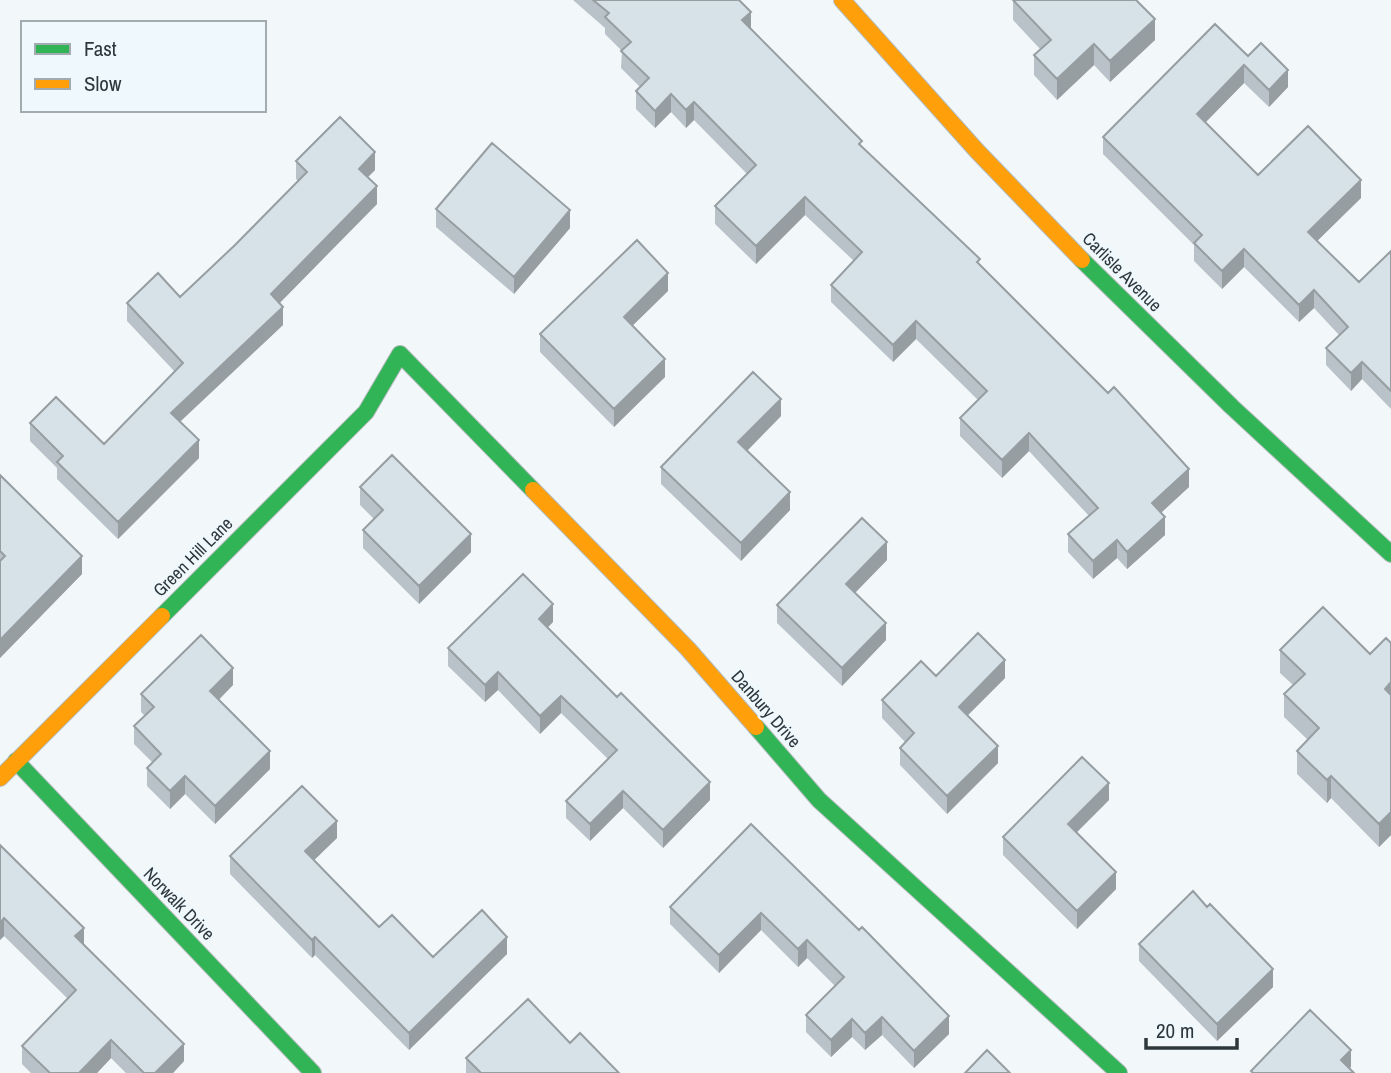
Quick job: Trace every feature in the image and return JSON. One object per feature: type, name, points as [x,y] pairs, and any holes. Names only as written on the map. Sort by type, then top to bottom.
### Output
[{"type":"street","name":"Carlisle Avenue","points":[[842,0],[977,151],[1125,304],[1391,554]]},
{"type":"street","name":"Green Hill Lane","points":[[0,778],[366,412],[400,354]]},
{"type":"street","name":"Danbury Drive","points":[[400,354],[688,649],[819,800],[1119,1073]]},
{"type":"street","name":"Norwalk Drive","points":[[16,761],[313,1073]]},
{"type":"building","points":[[593,0],[739,0],[751,12],[742,20],[862,141],[859,144],[980,259],[977,262],[1108,393],[1114,387],[1189,469],[1152,503],[1165,517],[1127,552],[1117,540],[1093,561],[1068,534],[1098,508],[1029,433],[1002,460],[960,418],[987,391],[916,321],[893,345],[831,285],[862,252],[805,197],[756,246],[715,206],[756,165],[694,102],[686,110],[671,94],[655,111],[636,91],[649,78],[621,51],[631,42],[605,17],[609,13]]},
{"type":"building","points":[[1013,0],[1136,0],[1155,19],[1110,61],[1094,44],[1057,79],[1034,55],[1051,40]]},
{"type":"building","points":[[1215,24],[1248,56],[1261,43],[1288,70],[1269,90],[1244,65],[1197,114],[1258,175],[1308,126],[1361,180],[1308,232],[1359,282],[1391,251],[1391,391],[1362,362],[1351,373],[1326,348],[1348,327],[1314,290],[1299,305],[1244,249],[1222,271],[1194,243],[1202,235],[1103,137]]},
{"type":"building","points":[[340,117],[375,152],[359,169],[377,186],[271,294],[283,307],[171,413],[199,440],[118,522],[57,462],[63,456],[30,423],[56,397],[104,444],[183,363],[127,303],[158,273],[180,297],[307,172],[296,161]]},
{"type":"building","points":[[492,143],[570,210],[514,277],[436,209]]},
{"type":"building","points":[[637,240],[668,273],[624,317],[665,359],[614,409],[540,334]]},
{"type":"building","points":[[753,372],[781,399],[738,442],[790,492],[741,543],[661,467]]},
{"type":"building","points":[[392,455],[471,534],[419,586],[363,530],[383,510],[360,487]]},
{"type":"building","points":[[0,475],[82,556],[0,640],[0,561],[5,556],[0,551]]},
{"type":"building","points":[[862,518],[887,542],[846,584],[886,623],[842,668],[777,605]]},
{"type":"building","points":[[523,574],[553,604],[539,619],[617,697],[621,693],[710,782],[663,830],[623,791],[590,824],[566,801],[617,750],[561,696],[540,716],[498,672],[485,685],[448,648]]},
{"type":"building","points":[[1323,607],[1370,654],[1386,638],[1391,643],[1391,682],[1385,689],[1391,695],[1391,812],[1379,824],[1331,776],[1327,780],[1297,751],[1319,728],[1284,694],[1305,674],[1280,650]]},
{"type":"building","points":[[978,633],[1005,660],[959,707],[998,746],[947,796],[900,748],[914,733],[882,700],[921,661],[936,676]]},
{"type":"building","points":[[201,635],[233,668],[210,691],[270,751],[215,806],[185,776],[170,791],[147,768],[161,754],[134,726],[154,707],[141,694]]},
{"type":"building","points":[[1082,757],[1109,783],[1068,824],[1116,872],[1077,911],[1003,837]]},
{"type":"building","points":[[302,786],[337,821],[305,851],[379,927],[392,915],[433,957],[482,910],[507,937],[409,1033],[315,937],[312,940],[230,856]]},
{"type":"building","points":[[751,824],[859,930],[862,927],[949,1016],[914,1051],[882,1017],[865,1033],[852,1019],[831,1040],[806,1015],[844,977],[807,940],[798,949],[761,913],[719,955],[670,907]]},
{"type":"building","points":[[0,845],[84,928],[75,936],[184,1044],[155,1073],[144,1073],[111,1040],[79,1073],[50,1073],[22,1046],[76,990],[4,918],[0,923]]},
{"type":"building","points":[[1193,891],[1207,907],[1210,904],[1273,969],[1217,1024],[1139,944]]},
{"type":"building","points":[[528,999],[570,1043],[580,1033],[619,1073],[481,1073],[466,1058]]},
{"type":"building","points":[[1310,1010],[1351,1050],[1341,1060],[1354,1073],[1253,1073],[1251,1071]]},
{"type":"building","points":[[987,1050],[1010,1073],[965,1073]]},
{"type":"traffic: fast","points":[[1082,260],[1232,407],[1391,554]]},
{"type":"traffic: fast","points":[[162,616],[366,412],[400,354],[533,490]]},
{"type":"traffic: fast","points":[[756,727],[819,800],[1119,1073]]},
{"type":"traffic: fast","points":[[16,761],[313,1073]]},
{"type":"traffic: slow","points":[[842,0],[977,151],[1082,260]]},
{"type":"traffic: slow","points":[[533,490],[688,649],[756,727]]},
{"type":"traffic: slow","points":[[0,778],[162,616]]}]
